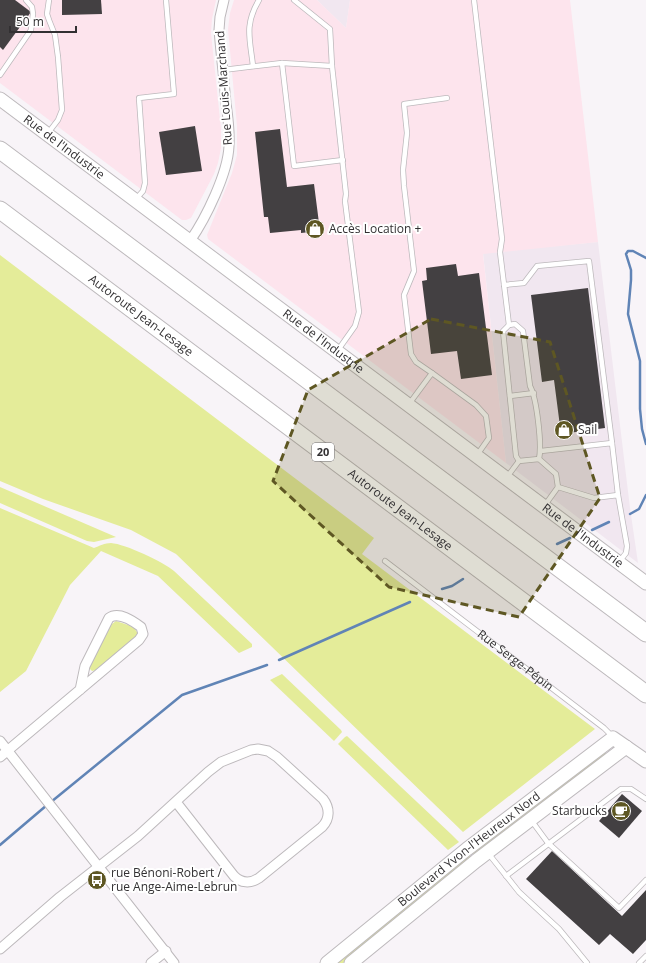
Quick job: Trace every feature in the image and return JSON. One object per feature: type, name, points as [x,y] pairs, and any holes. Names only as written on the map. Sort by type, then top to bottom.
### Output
[{"type":"highway","points":[[0,150],[646,633]]},
{"type":"highway","name":"Autoroute Jean-Lesage","points":[[0,210],[646,694]]},
{"type":"street","name":"Rue Louis-Marchand","points":[[190,241],[201,222],[224,172],[230,144],[219,24],[224,0]]},
{"type":"street","name":"Rue de l'Industrie","points":[[0,99],[646,583]]},
{"type":"street","points":[[4,754],[80,690],[142,637],[144,632],[141,627],[119,616],[109,618],[85,666],[80,690]]},
{"type":"street","name":"Rue Serge-Pépin","points":[[613,738],[646,761]]},
{"type":"street","name":"Boulevard Yvon-l'Heureux Nord","points":[[327,963],[467,849],[613,738]]},
{"type":"street","points":[[0,741],[4,754],[41,793],[62,818],[174,963]]},
{"type":"street","name":"Boulevard Yvon-l'Heureux Nord","points":[[351,963],[487,852],[626,747]]},
{"type":"street","points":[[0,949],[60,897],[138,836],[208,772],[221,762],[251,750],[262,749],[275,754],[323,799],[327,806],[328,815],[326,823],[322,828],[259,878],[251,882],[246,882],[240,881],[234,876],[176,802]]},
{"type":"street","points":[[151,963],[166,951]]},
{"type":"lane","points":[[0,75],[31,30],[33,14],[32,7],[26,0]]},
{"type":"lane","points":[[47,134],[58,120],[62,110],[55,35],[47,14],[49,0]]},
{"type":"lane","points":[[135,200],[142,191],[145,183],[139,98],[174,94],[166,0]]},
{"type":"lane","points":[[253,66],[248,28],[250,19],[259,0]]},
{"type":"lane","points":[[294,0],[330,29],[332,66],[346,194],[345,201],[359,312],[355,326],[337,352]]},
{"type":"lane","points":[[474,0],[502,239],[500,252],[509,325]]},
{"type":"lane","points":[[223,70],[282,63],[332,66]]},
{"type":"lane","points":[[282,63],[294,166],[343,160]]},
{"type":"lane","points":[[447,98],[404,104],[406,133],[404,186],[414,271],[404,295],[411,354],[416,362],[476,405],[486,416],[489,438],[476,456]]},
{"type":"lane","points":[[504,286],[524,283],[537,266],[589,261],[618,495],[627,546],[626,553],[619,563]]},
{"type":"lane","points":[[520,461],[516,456],[503,331],[509,325],[515,324],[523,332],[530,386],[534,394],[541,451],[539,459]]},
{"type":"lane","points":[[408,405],[432,373]]},
{"type":"lane","points":[[510,396],[534,394]]},
{"type":"lane","points":[[541,451],[612,443]]},
{"type":"lane","points":[[506,479],[520,461],[539,459],[556,474],[558,487],[544,507]]},
{"type":"lane","points":[[558,487],[594,498],[618,495]]},
{"type":"lane","name":"Rue Serge-Pépin","points":[[385,561],[604,728],[613,738]]},
{"type":"lane","points":[[506,876],[621,789],[630,789],[646,799]]},
{"type":"lane","points":[[531,820],[548,843],[619,908],[646,880]]},
{"type":"lane","points":[[487,852],[519,892],[559,929],[587,963]]},
{"type":"lane","points":[[639,963],[646,956]]},
{"type":"highlighted area","points":[[431,319],[550,342],[600,498],[519,617],[389,587],[273,481],[308,390]]},
{"type":"shaded area","points":[[0,0],[216,0],[211,33],[221,129],[221,148],[214,174],[191,218],[182,220],[0,83]]},
{"type":"shaded area","points":[[234,0],[317,0],[346,28],[350,0],[570,0],[598,242],[483,254],[506,463],[208,239],[207,235],[232,173],[237,155],[237,126],[228,29],[230,13]]},
{"type":"shaded area","points":[[317,0],[350,0],[346,28]]},
{"type":"shaded area","points":[[598,242],[638,563],[506,463],[483,253]]},
{"type":"green space","points":[[0,255],[374,538],[362,554],[595,729],[463,832],[176,554],[131,530],[43,499],[0,481]]},
{"type":"green space","points":[[0,487],[116,537],[94,542],[87,541],[0,503]]},
{"type":"green space","points":[[0,508],[94,548],[111,543],[117,544],[144,554],[162,563],[174,571],[252,644],[252,647],[239,653],[158,576],[101,551],[70,585],[26,671],[0,692]]},
{"type":"green space","points":[[116,621],[134,628],[137,635],[96,670],[92,671],[90,669],[90,665],[112,624]]},
{"type":"green space","points":[[282,674],[341,730],[342,732],[334,741],[270,680]]},
{"type":"green space","points":[[347,736],[459,842],[448,850],[338,744]]},
{"type":"green space","points":[[604,751],[607,755],[475,856],[472,852]]},
{"type":"green space","points":[[469,855],[472,858],[343,963],[335,963]]},
{"type":"building","points":[[0,0],[15,0],[31,12],[3,50],[0,47]]},
{"type":"building","points":[[62,0],[101,0],[102,14],[62,15]]},
{"type":"building","points":[[195,126],[202,171],[166,175],[159,132]]},
{"type":"building","points":[[280,129],[287,187],[314,184],[320,231],[301,233],[301,230],[270,233],[268,217],[264,217],[255,132]]},
{"type":"building","points":[[456,264],[458,276],[479,273],[492,375],[461,379],[457,351],[431,354],[422,281],[427,280],[426,268]]},
{"type":"building","points":[[588,288],[605,428],[561,434],[554,380],[542,382],[531,295]]},
{"type":"building","points":[[622,794],[642,811],[619,838],[599,821]]},
{"type":"building","points":[[552,851],[622,916],[646,890],[646,940],[633,954],[610,934],[599,945],[526,879]]},
{"type":"waterway","points":[[646,258],[633,251],[628,251],[626,254],[631,270],[628,314],[640,361],[640,409],[642,429],[646,444]]},
{"type":"waterway","points":[[630,514],[639,509],[646,495]]},
{"type":"waterway","points":[[592,530],[609,522]]},
{"type":"waterway","points":[[557,544],[570,538]]},
{"type":"waterway","points":[[442,589],[452,586],[463,579]]},
{"type":"waterway","points":[[279,660],[410,602]]},
{"type":"waterway","points":[[51,802],[182,695],[267,665]]},
{"type":"waterway","points":[[0,845],[47,805]]},
{"type":"place","name":"Accès Location +","points":[[315,229]]},
{"type":"place","name":"Sail","points":[[564,430]]},
{"type":"place","name":"Starbucks","points":[[621,811]]},
{"type":"place","name":"rue Bénoni-Robert / rue Ange-Aime-Lebrun","points":[[97,880]]}]
